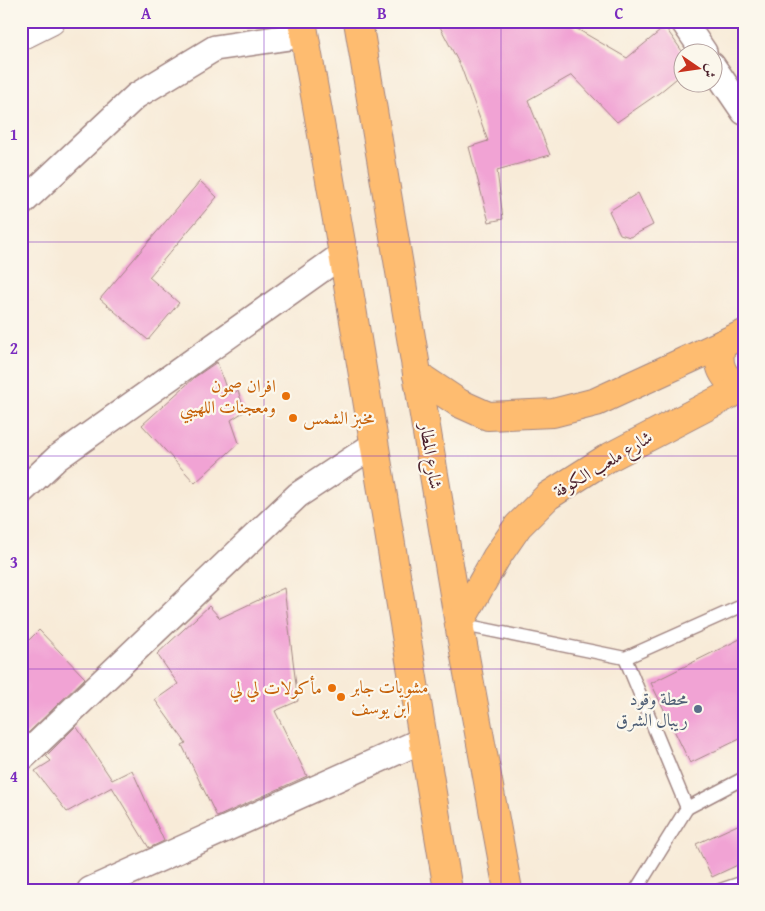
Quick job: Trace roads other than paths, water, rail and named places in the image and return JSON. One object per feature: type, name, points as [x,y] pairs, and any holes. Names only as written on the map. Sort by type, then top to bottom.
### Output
[{"type":"main road","name":"شارع المطار","points":[[358,21],[459,624],[508,890]]},
{"type":"main road","points":[[303,28],[343,254],[448,890]]},
{"type":"main road","points":[[418,375],[459,403],[488,416],[553,413],[596,402],[733,339]]},
{"type":"main road","points":[[733,339],[718,353],[721,371],[734,385],[743,387]]},
{"type":"main road","name":"شارع ملعب الكوفة","points":[[459,624],[496,558],[518,526],[548,496],[606,459],[743,387]]},
{"type":"street","points":[[21,36],[51,21]]},
{"type":"street","points":[[683,21],[697,42]]},
{"type":"street","points":[[21,204],[136,96],[215,48],[303,28]]},
{"type":"street","points":[[722,80],[744,112]]},
{"type":"street","points":[[21,492],[57,458],[343,254]]},
{"type":"street","points":[[21,759],[298,495],[374,444]]},
{"type":"street","points":[[90,890],[423,740]]},
{"type":"lane","points":[[459,624],[625,658],[744,605]]},
{"type":"lane","points":[[625,658],[687,808]]},
{"type":"lane","points":[[636,890],[687,808],[744,778]]},
{"type":"lane","points":[[720,890],[744,882]]},
{"type":"place","name":"افران صمون ومعجنات اللهيبي","points":[[286,396]]},
{"type":"place","name":"مخبز الشمس","points":[[293,418]]},
{"type":"place","name":"مأكولات لي لي","points":[[332,688]]},
{"type":"place","name":"مشويات جابر ابن يوسف","points":[[341,697]]},
{"type":"place","name":"محطة وقود ريبال الشرق","points":[[698,709]]}]
